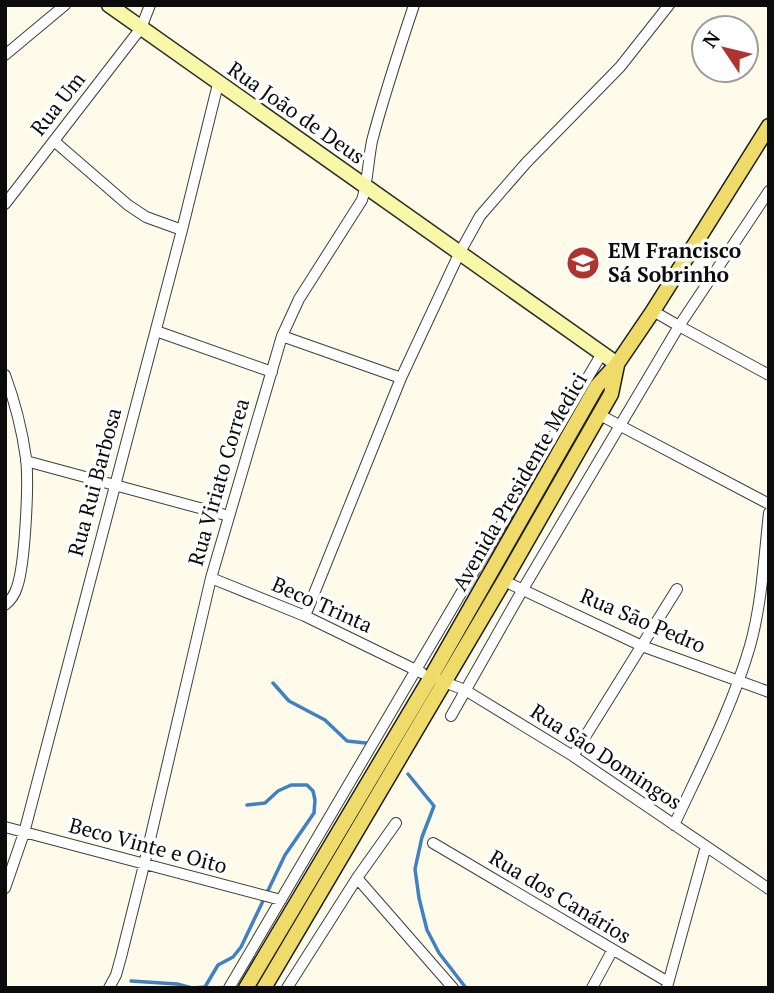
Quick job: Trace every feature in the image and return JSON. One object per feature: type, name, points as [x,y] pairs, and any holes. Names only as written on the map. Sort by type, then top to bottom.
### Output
[{"type":"main road","points":[[617,364],[769,126]]},
{"type":"main road","name":"Avenida Presidente Medici","points":[[246,988],[438,679],[504,581],[611,394],[617,364]]},
{"type":"main road","name":"Avenida Presidente Medici","points":[[264,988],[438,679],[597,386],[617,364]]},
{"type":"street","points":[[5,55],[65,5]]},
{"type":"street","name":"Rua João de Deus","points":[[109,5],[617,364]]},
{"type":"street","name":"Rua Um","points":[[5,204],[141,28],[150,5]]},
{"type":"street","name":"Rua Viriato Correa","points":[[108,988],[116,975],[144,866],[211,578],[282,336],[299,299],[362,200],[378,117],[414,5]]},
{"type":"street","points":[[305,616],[401,378],[459,254],[480,216],[496,194],[620,67],[669,5]]},
{"type":"street","name":"Rua Rui Barbosa","points":[[5,888],[24,833],[218,84]]},
{"type":"street","points":[[54,141],[128,205],[146,217],[182,230]]},
{"type":"street","points":[[451,716],[679,326],[769,191]]},
{"type":"street","points":[[653,311],[769,375]]},
{"type":"street","points":[[156,331],[271,372]]},
{"type":"street","points":[[282,336],[401,378]]},
{"type":"street","points":[[229,988],[601,355]]},
{"type":"street","points":[[5,374],[15,402],[26,461],[20,573],[17,588],[5,605]]},
{"type":"street","points":[[598,414],[769,504]]},
{"type":"street","points":[[26,461],[229,516]]},
{"type":"street","points":[[674,825],[738,681],[750,645],[769,513]]},
{"type":"street","name":"Beco Trinta","points":[[211,578],[305,616],[416,670]]},
{"type":"street","name":"Rua São Pedro","points":[[504,581],[642,646],[769,692]]},
{"type":"street","points":[[573,756],[677,589]]},
{"type":"street","name":"Rua São Domingos","points":[[416,670],[465,690],[573,756],[769,889]]},
{"type":"street","points":[[288,988],[357,878],[396,823]]},
{"type":"street","name":"Beco Vinte e Oito","points":[[5,827],[281,901]]},
{"type":"street","name":"Rua dos Canários","points":[[433,843],[667,985]]},
{"type":"street","points":[[667,985],[706,846]]},
{"type":"street","points":[[357,878],[453,988]]},
{"type":"street","points":[[592,988],[612,951]]},
{"type":"waterway","points":[[273,683],[289,701],[325,720],[347,741],[366,743]]},
{"type":"waterway","points":[[408,774],[434,806],[422,837],[415,869],[427,930],[439,953],[466,988]]},
{"type":"waterway","points":[[193,988],[205,987],[218,965],[233,957],[241,947],[285,855],[314,813],[315,800],[313,791],[307,785],[291,785],[278,791],[265,803],[247,805]]},
{"type":"waterway","points":[[131,981],[177,984],[192,988]]},
{"type":"place","name":"EM Francisco Sá Sobrinho","points":[[583,263]]}]
